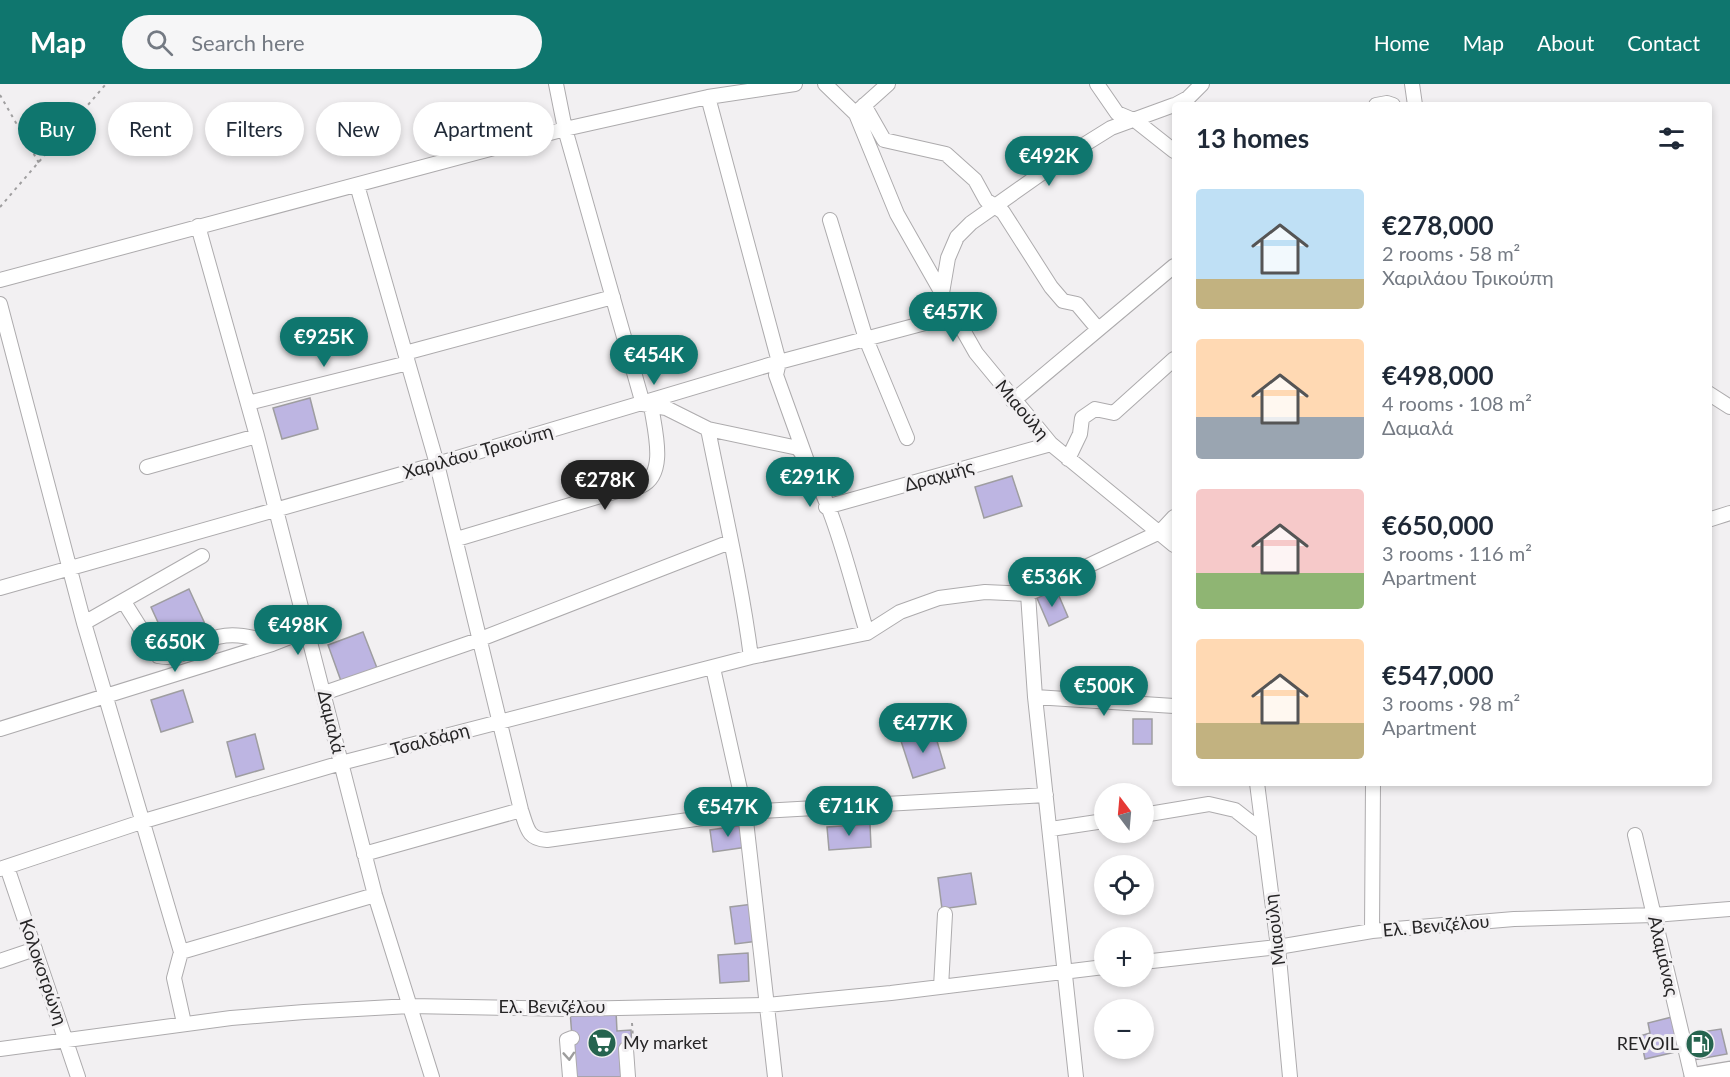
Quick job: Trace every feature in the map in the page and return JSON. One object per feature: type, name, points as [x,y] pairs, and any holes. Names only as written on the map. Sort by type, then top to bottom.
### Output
[{"type":"main road","points":[[1693,1077],[1730,1071]]},
{"type":"street","points":[[457,539],[617,491],[642,486],[654,475],[656,463],[647,404],[613,297],[565,129],[556,84]]},
{"type":"street","points":[[0,280],[565,129],[708,97],[795,84]]},
{"type":"street","name":"Μιαούλη","points":[[825,84],[860,110],[887,194],[976,352],[1013,401],[1051,444],[1172,543]]},
{"type":"street","points":[[1097,84],[1118,113],[1136,121],[1172,149]]},
{"type":"street","points":[[1181,102],[1202,84]]},
{"type":"street","points":[[1412,84],[1415,102]]},
{"type":"street","points":[[882,87],[860,110],[884,140],[946,154],[975,180],[986,200],[1003,212],[1051,287],[1063,301],[1077,304],[1098,329]]},
{"type":"street","points":[[708,97],[779,362],[776,375],[779,386],[826,507],[867,633],[900,612],[939,598],[985,592],[1028,594],[1160,532],[1172,529]]},
{"type":"street","points":[[942,293],[948,258],[957,237],[995,206],[1111,128],[1136,121],[1172,106]]},
{"type":"street","points":[[357,185],[457,539],[478,640],[501,721],[521,810],[530,835],[536,840],[547,840],[745,812],[1046,795]]},
{"type":"street","points":[[830,220],[866,339],[907,438]]},
{"type":"street","name":"Δαμαλά","points":[[198,226],[257,436],[375,895],[432,1077]]},
{"type":"street","points":[[1013,401],[1172,268]]},
{"type":"street","points":[[248,403],[613,297]]},
{"type":"street","points":[[0,304],[69,569],[181,952],[174,978],[184,1023]]},
{"type":"street","name":"Χαριλάου Τρικούπη","points":[[0,588],[647,404],[779,362],[955,315]]},
{"type":"street","points":[[1068,459],[1080,434],[1082,418],[1095,409],[1114,413],[1172,361]]},
{"type":"street","points":[[1712,396],[1730,407]]},
{"type":"street","points":[[647,404],[666,408],[708,429],[798,448],[807,461]]},
{"type":"street","points":[[708,429],[730,542],[741,584],[752,657]]},
{"type":"street","points":[[147,466],[257,436]]},
{"type":"street","name":"Δραχμής","points":[[826,507],[1051,444]]},
{"type":"street","points":[[1712,519],[1730,513]]},
{"type":"street","points":[[1160,532],[1172,519]]},
{"type":"street","points":[[324,693],[478,640],[730,542]]},
{"type":"street","points":[[84,622],[124,602],[202,556]]},
{"type":"street","points":[[1028,594],[1035,697],[1076,1077]]},
{"type":"street","points":[[124,602],[159,656],[170,658],[184,655],[208,640],[227,636],[256,638],[272,644]]},
{"type":"street","points":[[0,729],[272,644],[308,630]]},
{"type":"street","name":"Τσαλδάρη","points":[[4,868],[144,821],[340,763],[752,657],[867,633]]},
{"type":"street","points":[[714,668],[745,812],[775,1077]]},
{"type":"street","points":[[1035,697],[1172,706]]},
{"type":"street","name":"Μιαούλη","points":[[1257,786],[1278,947],[1290,1077]]},
{"type":"street","points":[[1372,932],[1374,786]]},
{"type":"street","points":[[1154,813],[1209,804],[1235,810],[1263,832]]},
{"type":"street","points":[[364,854],[521,810]]},
{"type":"street","points":[[1051,830],[1094,823]]},
{"type":"street","name":"Αλαμάνας","points":[[1635,835],[1693,1077]]},
{"type":"street","name":"Κολοκοτρώνη","points":[[4,868],[35,949],[78,1077]]},
{"type":"street","points":[[181,952],[375,895]]},
{"type":"street","name":"Ελ. Βενιζέλου","points":[[1154,961],[1278,947],[1372,932],[1514,919],[1654,915],[1730,909]]},
{"type":"street","points":[[941,987],[945,914]]},
{"type":"street","points":[[0,961],[35,949]]},
{"type":"street","name":"Ελ. Βενιζέλου","points":[[0,1049],[154,1030],[184,1023],[410,1005],[570,1008],[767,1005],[1094,968]]},
{"type":"street","points":[[570,1077],[567,1040],[572,1038]]},
{"type":"street","points":[[626,1049],[628,1077]]},
{"type":"path","points":[[0,207],[106,84]]},
{"type":"path","points":[[0,95],[39,163]]},
{"type":"building","points":[[310,398],[318,429],[282,439],[273,408]]},
{"type":"building","points":[[1012,476],[1022,506],[984,518],[975,487]]},
{"type":"building","points":[[189,589],[205,624],[167,642],[151,607]]},
{"type":"building","points":[[1056,589],[1068,617],[1049,626],[1037,598]]},
{"type":"building","points":[[363,632],[377,668],[341,681],[328,645]]},
{"type":"building","points":[[183,690],[193,722],[161,732],[151,700]]},
{"type":"building","points":[[1133,719],[1152,719],[1152,744],[1133,744]]},
{"type":"building","points":[[934,731],[945,768],[913,778],[901,741]]},
{"type":"building","points":[[255,734],[264,769],[236,777],[227,742]]},
{"type":"building","points":[[870,824],[871,847],[829,850],[827,827]]},
{"type":"building","points":[[744,825],[747,847],[713,852],[710,830]]},
{"type":"building","points":[[971,873],[976,904],[942,909],[938,878]]},
{"type":"building","points":[[753,904],[758,941],[735,944],[730,907]]},
{"type":"building","points":[[748,953],[749,981],[720,983],[718,955]]},
{"type":"building","name":"My market","points":[[570,1011],[616,1011],[617,1031],[631,1030],[632,1048],[619,1049],[621,1077],[575,1077]]},
{"type":"building","points":[[1672,1017],[1680,1051],[1645,1059],[1640,1036],[1650,1033],[1648,1023]]},
{"type":"building","points":[[1721,1029],[1727,1054],[1694,1060],[1688,1034]]},
{"type":"place","name":"My market","points":[[602,1043]]},
{"type":"place","name":"REVOIL","points":[[1700,1044]]}]
